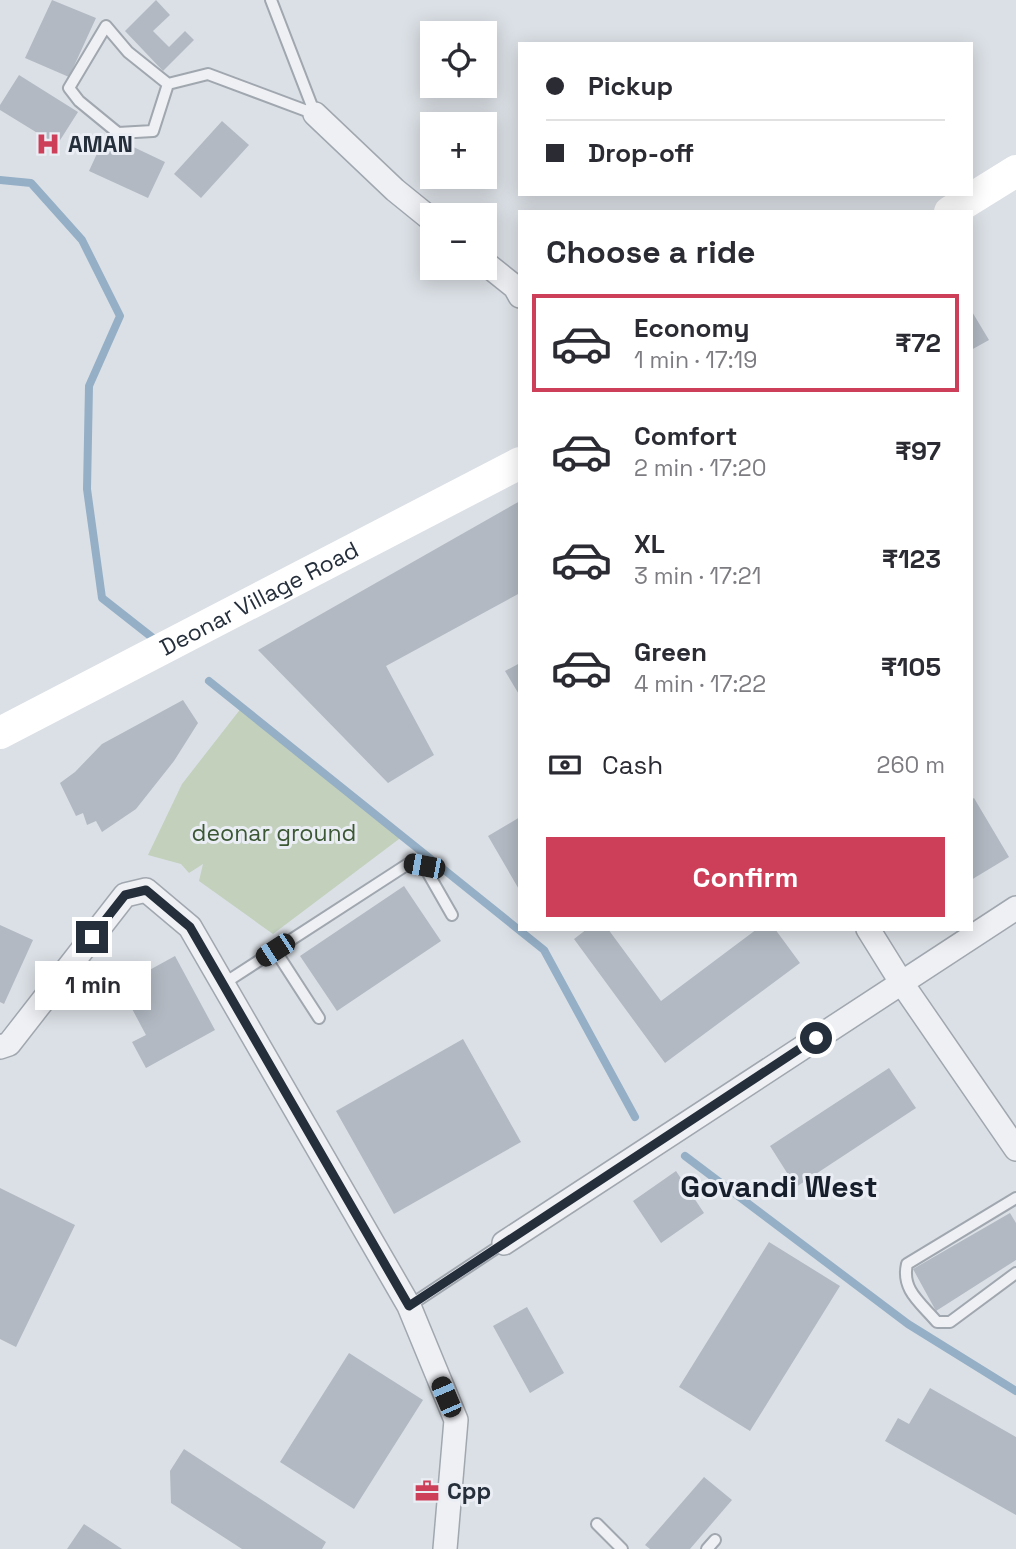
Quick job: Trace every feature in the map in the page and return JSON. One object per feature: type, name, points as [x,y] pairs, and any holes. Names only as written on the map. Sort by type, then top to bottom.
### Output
[{"type":"main road","points":[[953,210],[1016,171]]},
{"type":"main road","name":"Deonar Village Road","points":[[0,733],[518,464]]},
{"type":"street","points":[[315,114],[420,210]]},
{"type":"street","points":[[497,272],[518,292]]},
{"type":"street","points":[[0,1047],[9,1044],[125,895],[146,890],[190,927],[409,1306],[456,1420],[445,1549]]},
{"type":"street","points":[[504,1243],[1016,908]]},
{"type":"street","points":[[869,931],[901,982],[1016,1149]]},
{"type":"lane","points":[[272,0],[315,114]]},
{"type":"lane","points":[[106,26],[128,52],[168,84],[153,131],[118,133],[79,101],[69,88],[106,26]]},
{"type":"lane","points":[[168,84],[208,74],[315,114]]},
{"type":"lane","points":[[223,984],[408,863],[424,866],[452,915]]},
{"type":"lane","points":[[275,950],[319,1018]]},
{"type":"lane","points":[[1016,1213],[1013,1201],[907,1264],[904,1278],[908,1288],[937,1322],[950,1322],[1016,1273]]},
{"type":"lane","points":[[409,1306],[504,1243]]},
{"type":"lane","points":[[597,1524],[622,1549]]},
{"type":"green space","name":"deonar ground","points":[[242,707],[403,836],[273,934],[199,881],[203,864],[189,873],[181,864],[148,855],[182,784]]},
{"type":"building","points":[[52,0],[96,18],[69,77],[25,58]]},
{"type":"building","points":[[156,0],[170,15],[153,31],[169,47],[185,31],[194,40],[163,71],[125,31]]},
{"type":"building","points":[[19,75],[78,112],[57,145],[0,110],[0,105]]},
{"type":"building","points":[[222,121],[249,145],[201,198],[174,174]]},
{"type":"building","points":[[106,134],[165,162],[148,198],[89,171]]},
{"type":"building","points":[[973,313],[989,340],[973,349]]},
{"type":"building","points":[[518,502],[518,594],[386,666],[434,755],[388,783],[258,650]]},
{"type":"building","points":[[518,664],[518,693],[505,671]]},
{"type":"building","points":[[183,700],[198,723],[174,761],[136,809],[102,832],[96,821],[87,825],[83,813],[76,816],[60,783],[75,772],[102,744]]},
{"type":"building","points":[[973,799],[1009,857],[973,879]]},
{"type":"building","points":[[518,818],[518,888],[488,836]]},
{"type":"building","points":[[404,886],[441,941],[337,1011],[300,956]]},
{"type":"building","points":[[0,925],[33,940],[4,1004],[0,1002]]},
{"type":"building","points":[[584,931],[609,931],[661,1001],[754,931],[776,931],[800,963],[665,1063],[574,939]]},
{"type":"building","points":[[175,956],[215,1030],[146,1068],[132,1042],[146,1035],[123,992],[147,979],[144,973]]},
{"type":"building","points":[[463,1039],[521,1142],[394,1214],[336,1111]]},
{"type":"building","points":[[889,1068],[916,1108],[796,1187],[770,1146]]},
{"type":"building","points":[[676,1171],[704,1213],[661,1243],[633,1201]]},
{"type":"building","points":[[0,1188],[75,1225],[16,1347],[0,1339]]},
{"type":"building","points":[[1010,1213],[1016,1223],[1016,1260],[936,1311],[913,1269]]},
{"type":"building","points":[[769,1242],[840,1286],[750,1431],[679,1387]]},
{"type":"building","points":[[527,1307],[564,1373],[530,1393],[493,1326]]},
{"type":"building","points":[[349,1353],[423,1400],[354,1509],[280,1462]]},
{"type":"building","points":[[930,1388],[1016,1437],[1016,1515],[885,1441],[898,1418],[909,1424]]},
{"type":"building","points":[[184,1449],[326,1542],[322,1549],[242,1549],[171,1503],[170,1471]]},
{"type":"building","points":[[704,1477],[732,1500],[690,1549],[650,1549],[645,1545]]},
{"type":"building","points":[[84,1524],[122,1549],[67,1549]]},
{"type":"waterway","points":[[0,180],[31,183],[82,240],[120,316],[89,386],[87,489],[102,598],[158,642]]},
{"type":"waterway","points":[[209,681],[518,929]]},
{"type":"waterway","points":[[520,931],[544,950],[635,1117]]},
{"type":"waterway","points":[[685,1156],[908,1324],[1016,1391]]},
{"type":"place","name":"AMAN","points":[[48,144]]},
{"type":"place","name":"Cpp","points":[[427,1491]]},
{"type":"district","name":"Govandi West","points":[[779,1186]]},
{"type":"route","points":[[92,937],[125,895],[146,890],[190,927],[409,1306],[816,1038]]}]
